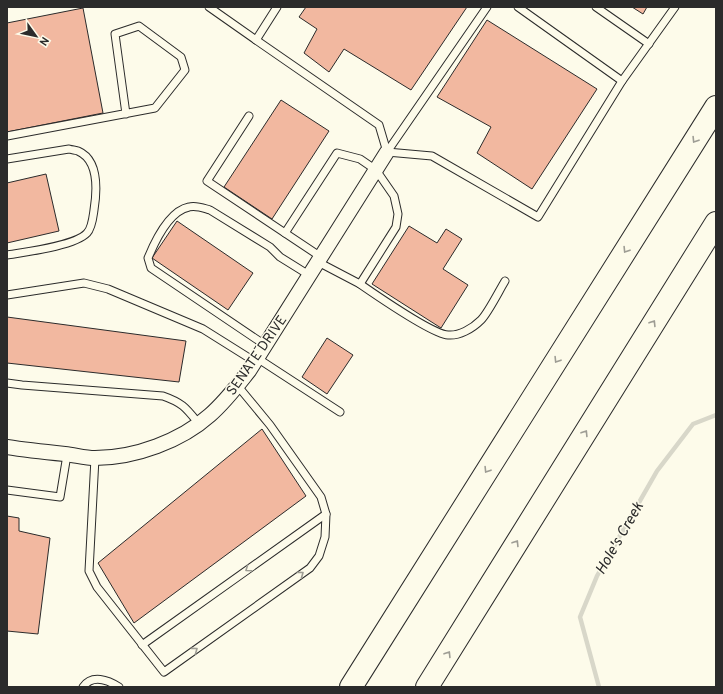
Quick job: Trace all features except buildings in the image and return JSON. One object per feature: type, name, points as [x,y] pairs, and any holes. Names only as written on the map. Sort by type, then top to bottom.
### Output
[{"type":"highway","points":[[350,687],[716,107]]},
{"type":"highway","points":[[427,687],[716,223]]},
{"type":"street","name":"SENATE DRIVE","points":[[7,447],[95,458],[113,456],[158,446],[199,424],[210,415],[237,386],[256,360],[387,152]]},
{"type":"lane","points":[[209,7],[379,125],[387,152]]},
{"type":"lane","points":[[256,40],[277,7]]},
{"type":"lane","points":[[387,152],[487,7]]},
{"type":"lane","points":[[518,7],[622,81]]},
{"type":"lane","points":[[596,7],[649,44]]},
{"type":"lane","points":[[387,152],[432,156],[538,217],[622,81],[675,7]]},
{"type":"lane","points":[[7,136],[126,114],[155,108],[185,70],[181,58],[139,26],[116,34],[126,114]]},
{"type":"lane","points":[[249,116],[207,181],[285,233],[319,259],[430,328],[446,335],[457,334],[468,329],[481,320],[505,281]]},
{"type":"lane","points":[[7,159],[69,149],[78,151],[86,157],[93,168],[96,185],[92,219],[87,233],[76,241],[7,255]]},
{"type":"lane","points":[[285,233],[337,153],[360,159],[376,170],[394,196],[398,214],[396,227],[360,284]]},
{"type":"lane","points":[[265,345],[151,268],[148,258],[166,224],[178,212],[188,207],[200,206],[210,210],[270,248],[280,257],[309,276]]},
{"type":"lane","points":[[7,295],[84,283],[108,289],[204,329],[340,412]]},
{"type":"lane","points":[[7,383],[164,396],[176,400],[184,406],[199,424]]},
{"type":"lane","points":[[95,458],[89,572],[97,587],[164,672],[310,568],[319,556],[325,537],[326,514],[321,497],[270,424],[237,386]]},
{"type":"lane","points":[[7,490],[60,497],[68,455]]},
{"type":"lane","points":[[142,645],[326,514]]},
{"type":"lane","points":[[83,687],[92,680],[102,679],[119,687]]},
{"type":"waterway","name":"Hole's Creek","points":[[599,687],[580,617],[597,576],[657,471],[693,424],[716,415]]}]
